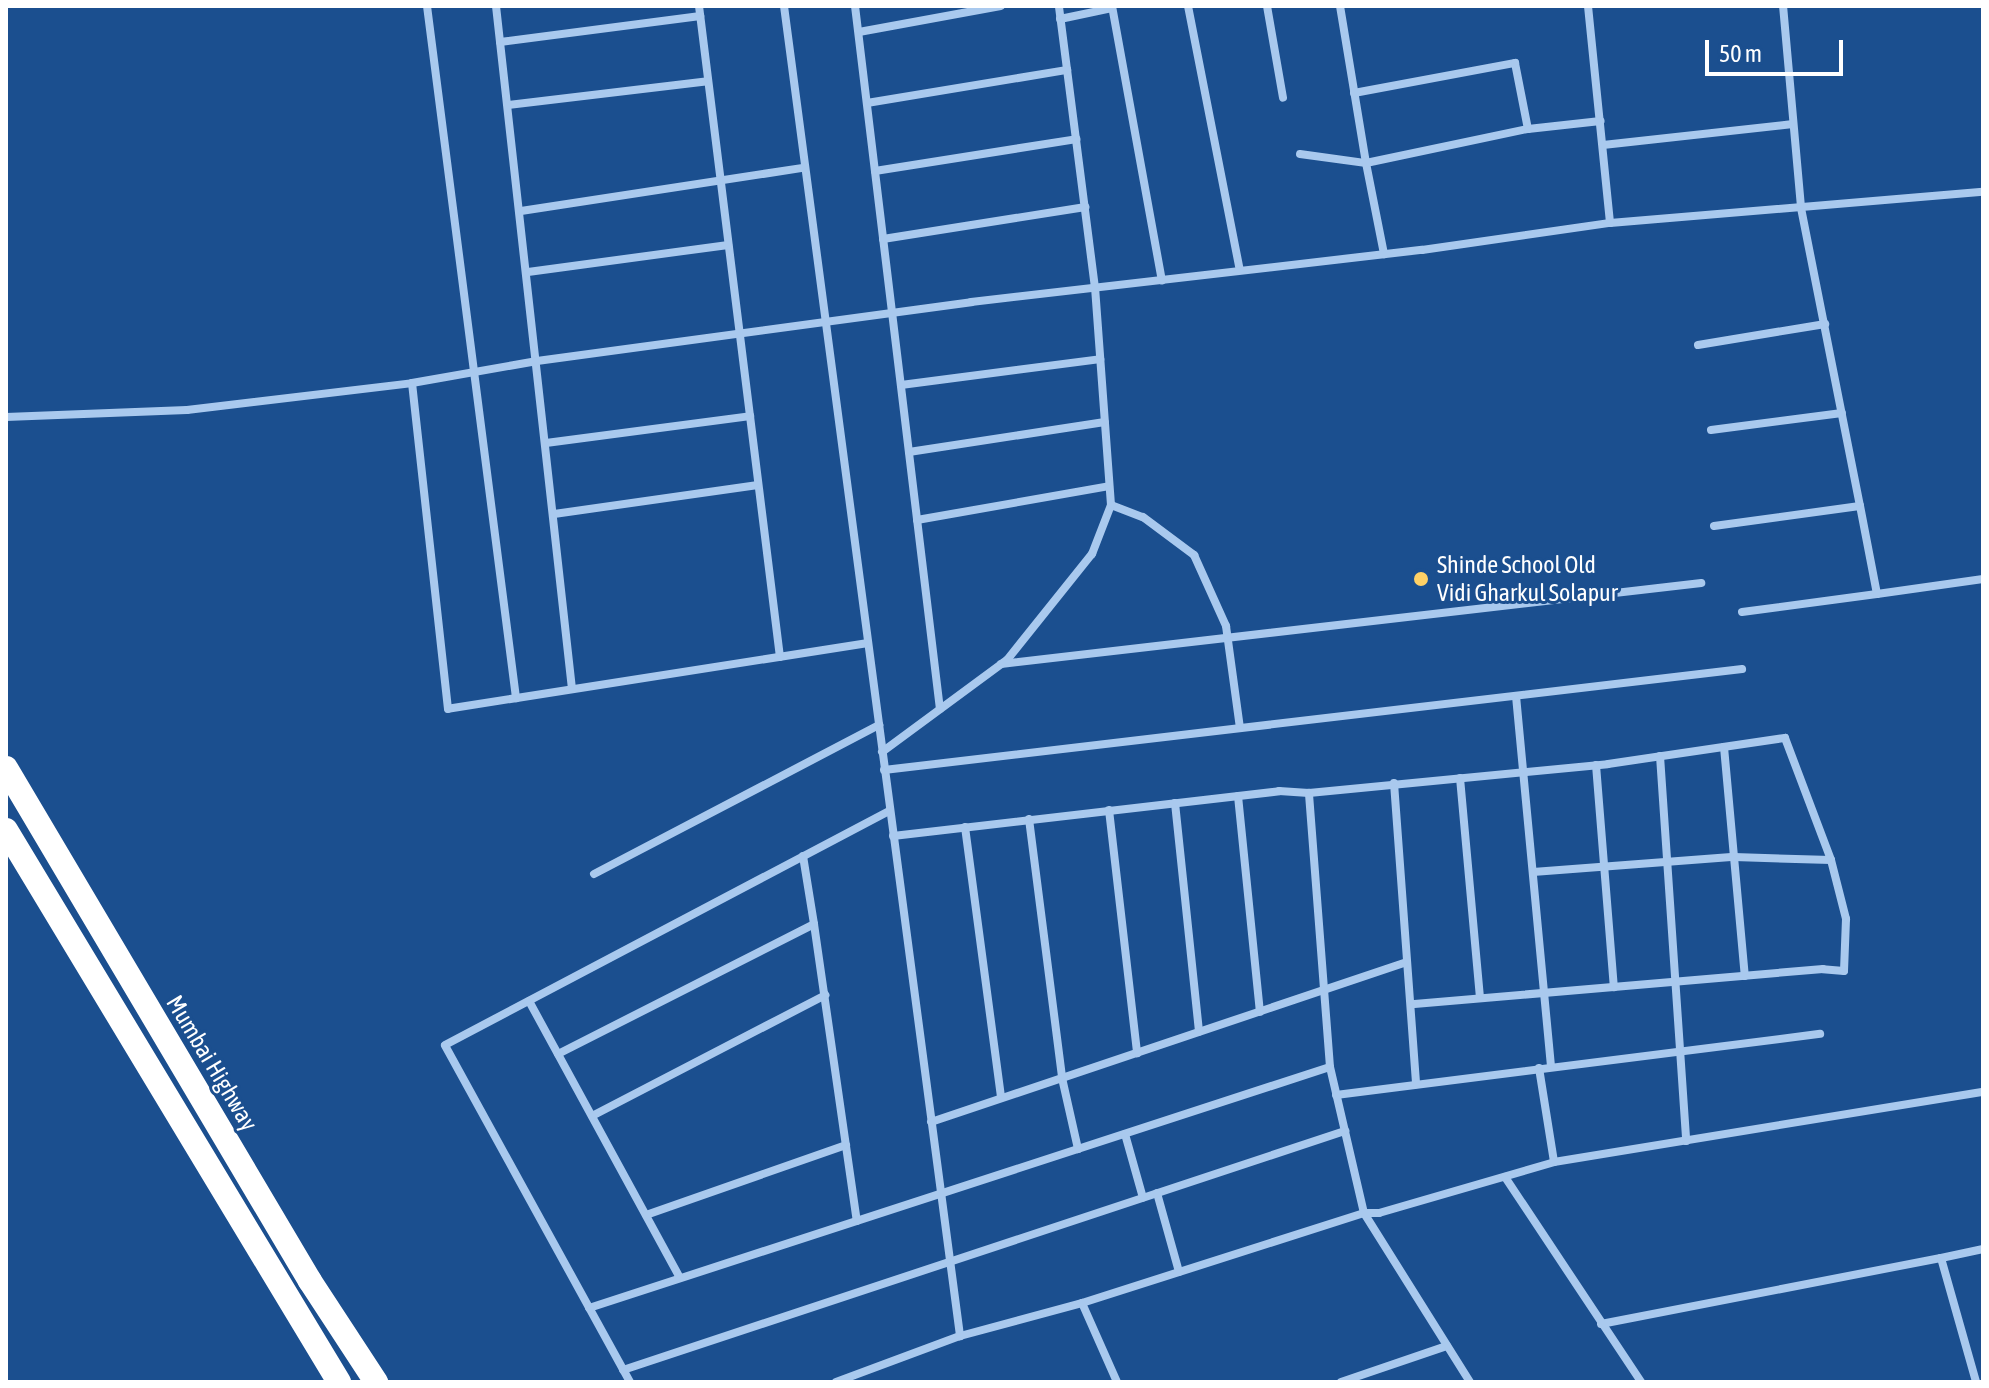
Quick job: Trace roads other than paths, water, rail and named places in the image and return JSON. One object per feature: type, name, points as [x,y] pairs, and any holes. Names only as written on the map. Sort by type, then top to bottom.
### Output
[{"type":"highway","name":"Mumbai Highway","points":[[6,768],[302,1268],[376,1382]]},
{"type":"highway","points":[[6,830],[339,1382]]},
{"type":"street","points":[[427,6],[516,698]]},
{"type":"street","points":[[496,6],[572,689]]},
{"type":"street","points":[[699,6],[780,657]]},
{"type":"street","points":[[784,6],[803,168],[827,322],[960,1336]]},
{"type":"street","points":[[855,6],[940,709]]},
{"type":"street","points":[[859,32],[1001,6]]},
{"type":"street","points":[[882,752],[1001,665],[1092,554],[1111,505],[1095,288],[1059,6]]},
{"type":"street","points":[[1188,6],[1240,270]]},
{"type":"street","points":[[1267,6],[1283,98]]},
{"type":"street","points":[[1340,6],[1384,254]]},
{"type":"street","points":[[1588,6],[1610,223]]},
{"type":"street","points":[[1783,6],[1801,207],[1877,594]]},
{"type":"street","points":[[1060,19],[1112,7],[1162,280]]},
{"type":"street","points":[[500,42],[700,16]]},
{"type":"street","points":[[1354,93],[1515,63],[1528,129]]},
{"type":"street","points":[[867,103],[1067,70]]},
{"type":"street","points":[[508,105],[708,81]]},
{"type":"street","points":[[1300,154],[1366,163],[1528,129],[1601,121]]},
{"type":"street","points":[[1603,145],[1793,124]]},
{"type":"street","points":[[875,171],[1076,139]]},
{"type":"street","points":[[521,211],[803,168]]},
{"type":"street","points":[[6,417],[187,410],[412,383],[537,361],[892,313],[1384,254],[1610,223],[1983,192]]},
{"type":"street","points":[[883,239],[1085,207]]},
{"type":"street","points":[[528,272],[728,245]]},
{"type":"street","points":[[1698,345],[1825,324]]},
{"type":"street","points":[[901,385],[1100,359]]},
{"type":"street","points":[[412,383],[448,709],[868,643]]},
{"type":"street","points":[[1711,430],[1842,413]]},
{"type":"street","points":[[546,443],[750,416]]},
{"type":"street","points":[[909,452],[1105,422]]},
{"type":"street","points":[[554,514],[758,485]]},
{"type":"street","points":[[917,520],[1109,486]]},
{"type":"street","points":[[1111,505],[1143,517],[1194,555],[1226,626],[1240,728]]},
{"type":"street","points":[[1714,526],[1860,506]]},
{"type":"street","points":[[1742,612],[1983,579]]},
{"type":"street","points":[[1001,665],[1701,583]]},
{"type":"street","points":[[884,770],[1742,669]]},
{"type":"street","points":[[1516,696],[1551,1066]]},
{"type":"street","points":[[594,874],[879,725]]},
{"type":"street","points":[[893,836],[1238,796],[1309,793],[1596,765],[1785,738],[1831,860],[1846,919],[1844,971],[1823,969],[1411,1004]]},
{"type":"street","points":[[1724,747],[1745,976]]},
{"type":"street","points":[[1660,756],[1686,1141]]},
{"type":"street","points":[[1596,765],[1614,987]]},
{"type":"street","points":[[1460,778],[1480,998]]},
{"type":"street","points":[[1394,783],[1416,1084]]},
{"type":"street","points":[[1309,793],[1330,1067],[1364,1213],[1470,1382]]},
{"type":"street","points":[[1238,796],[1260,1012]]},
{"type":"street","points":[[1175,803],[1199,1032]]},
{"type":"street","points":[[1109,810],[1137,1053]]},
{"type":"street","points":[[630,1382],[445,1045],[889,811]]},
{"type":"street","points":[[1029,819],[1062,1078],[1078,1149]]},
{"type":"street","points":[[965,827],[1001,1098]]},
{"type":"street","points":[[803,856],[857,1221]]},
{"type":"street","points":[[1533,872],[1734,857],[1831,860]]},
{"type":"street","points":[[558,1054],[814,924]]},
{"type":"street","points":[[931,1122],[1407,962]]},
{"type":"street","points":[[592,1116],[825,995]]},
{"type":"street","points":[[529,1001],[680,1278]]},
{"type":"street","points":[[1336,1095],[1820,1034]]},
{"type":"street","points":[[589,1308],[1330,1067]]},
{"type":"street","points":[[1539,1068],[1554,1162]]},
{"type":"street","points":[[836,1382],[960,1336],[1082,1303],[1364,1213],[1379,1213],[1554,1162],[1983,1092]]},
{"type":"street","points":[[623,1370],[1345,1131]]},
{"type":"street","points":[[1125,1134],[1143,1198]]},
{"type":"street","points":[[646,1215],[846,1145]]},
{"type":"street","points":[[1505,1177],[1641,1382]]},
{"type":"street","points":[[1157,1193],[1179,1272]]},
{"type":"street","points":[[1601,1324],[1983,1249]]},
{"type":"street","points":[[1941,1258],[1976,1382]]},
{"type":"street","points":[[1082,1303],[1117,1382]]},
{"type":"street","points":[[1341,1382],[1447,1346]]},
{"type":"place","name":"Shinde School Old Vidi Gharkul Solapur","points":[[1421,579]]}]
